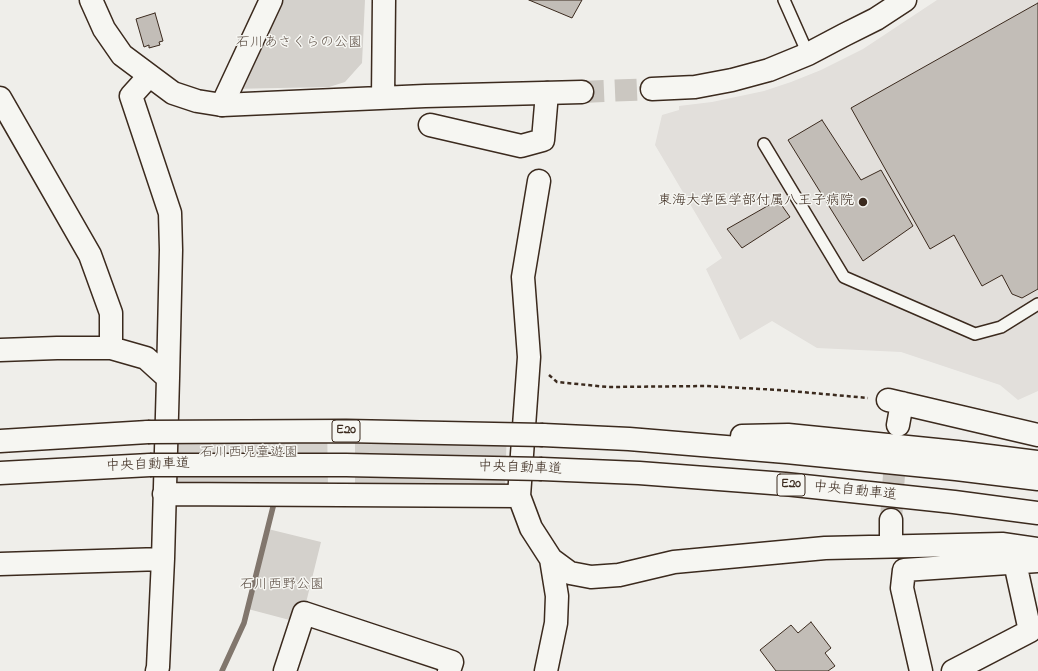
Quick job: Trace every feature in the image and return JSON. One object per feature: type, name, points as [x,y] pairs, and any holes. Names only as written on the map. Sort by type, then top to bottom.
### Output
[{"type":"main road","points":[[91,0],[104,29],[122,55],[173,93],[197,101],[222,105],[582,92]]},
{"type":"main road","points":[[222,105],[271,0]]},
{"type":"main road","points":[[383,98],[384,0]]},
{"type":"main road","points":[[652,89],[694,86],[732,80],[769,70],[808,54],[876,19],[904,0]]},
{"type":"main road","points":[[149,76],[131,96],[170,213],[171,250],[163,559],[157,671]]},
{"type":"main road","points":[[430,125],[521,146],[543,140],[547,93]]},
{"type":"main road","points":[[0,98],[90,255],[111,313],[110,348]]},
{"type":"main road","points":[[539,181],[523,277],[529,357],[519,496],[531,528],[551,559],[570,573],[591,577],[619,575],[674,562],[825,548],[1002,544],[1038,549]]},
{"type":"main road","points":[[0,350],[110,348],[146,358],[168,378]]},
{"type":"main road","points":[[898,425],[895,402],[1038,435]]},
{"type":"main road","name":"E20","points":[[0,441],[148,432],[346,431],[543,435],[629,439],[809,454],[1038,479]]},
{"type":"main road","points":[[629,439],[788,435],[957,452],[1038,462]]},
{"type":"main road","name":"中央自動車道","points":[[0,473],[150,465],[346,464],[542,469],[639,473],[785,484],[954,502],[1038,513]]},
{"type":"main road","points":[[164,494],[519,496]]},
{"type":"main road","points":[[891,520],[891,546]]},
{"type":"main road","points":[[0,564],[163,559]]},
{"type":"main road","points":[[546,671],[556,623],[557,596],[551,559]]},
{"type":"main road","points":[[921,671],[902,588],[904,570],[1038,561]]},
{"type":"main road","points":[[953,671],[1030,631],[1015,563]]},
{"type":"main road","points":[[285,671],[304,613],[452,662],[449,671]]},
{"type":"lane","points":[[784,0],[808,54]]},
{"type":"lane","points":[[764,144],[844,277],[974,334],[1001,327],[1038,304]]},
{"type":"path","points":[[529,357],[557,382],[608,387],[706,386],[764,389],[895,402]]},
{"type":"shaded area","name":"東海大学医学部付属八王子病院","points":[[937,0],[1038,0],[1038,391],[1018,400],[1000,385],[901,352],[817,348],[772,321],[740,340],[706,269],[722,258],[655,145],[662,115],[679,110],[679,106],[712,102],[764,91],[821,70],[863,49]]},
{"type":"green space","name":"石川あさくらの公園","points":[[271,0],[365,0],[362,63],[345,82],[329,87],[229,89]]},
{"type":"green space","name":"石川西児童遊園","points":[[327,419],[328,489],[170,487],[176,420]]},
{"type":"green space","points":[[355,422],[507,426],[505,491],[355,487]]},
{"type":"green space","name":"石川西野公園","points":[[268,529],[321,542],[301,623],[248,609]]},
{"type":"building","points":[[529,0],[582,0],[572,18]]},
{"type":"building","points":[[1038,3],[1038,289],[1022,298],[1012,294],[1002,275],[982,286],[954,235],[930,249],[851,108]]},
{"type":"building","points":[[155,13],[163,41],[159,42],[160,45],[149,48],[149,45],[144,47],[136,19]]},
{"type":"building","points":[[822,120],[861,180],[881,170],[913,226],[863,261],[788,140]]},
{"type":"building","points":[[778,200],[790,217],[742,248],[727,229]]},
{"type":"building","points":[[811,622],[831,648],[825,653],[835,666],[828,671],[776,671],[760,650],[791,625],[798,633]]},
{"type":"waterway","points":[[222,671],[244,623],[274,503]]},
{"type":"tunnel","points":[[582,92],[652,89]]},
{"type":"tunnel","points":[[891,520],[896,444]]},
{"type":"place","name":"東海大学医学部付属八王子病院","points":[[863,202]]}]
